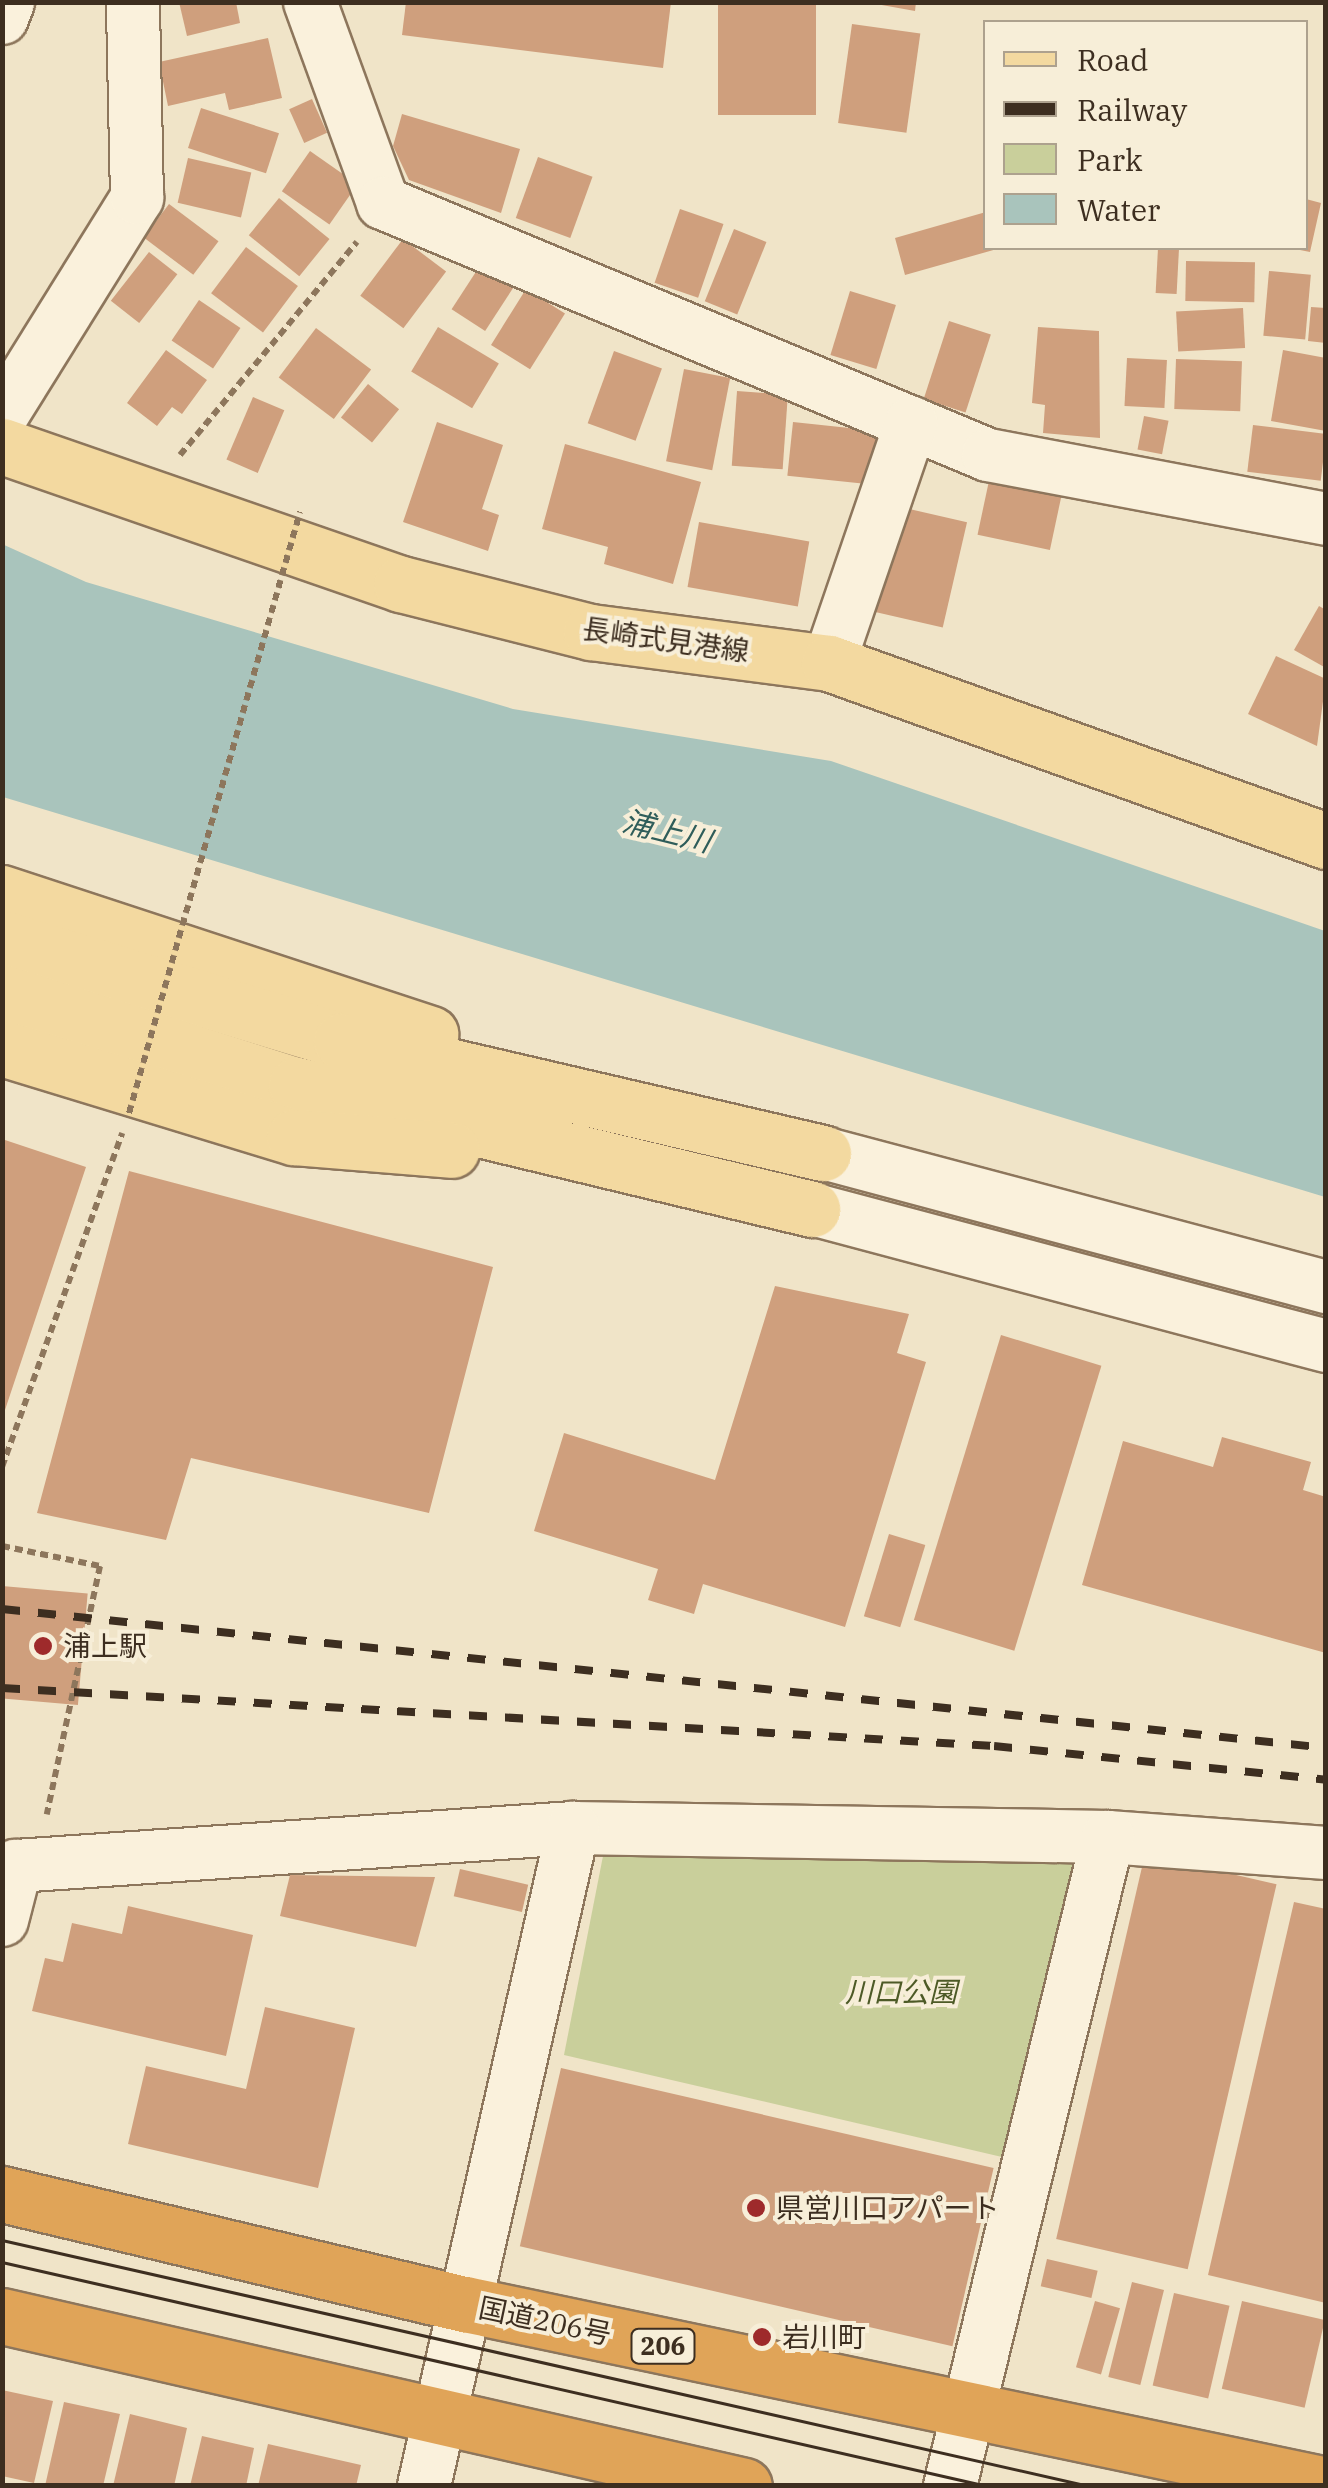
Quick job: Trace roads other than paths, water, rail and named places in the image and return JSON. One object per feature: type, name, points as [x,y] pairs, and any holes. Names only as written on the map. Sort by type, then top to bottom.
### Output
[{"type":"highway","name":"国道206号","points":[[2,2194],[465,2304],[1326,2485]]},
{"type":"highway","points":[[2,2316],[438,2421],[744,2486]]},
{"type":"main road","name":"長崎式見港線","points":[[2,446],[141,500],[401,584],[591,632],[829,662],[1326,842]]},
{"type":"main road","points":[[2,892],[376,1011],[566,1091]]},
{"type":"main road","points":[[2,938],[182,999],[823,1153]]},
{"type":"main road","points":[[2,992],[296,1085],[584,1158],[812,1208]]},
{"type":"main road","points":[[2,1048],[294,1137],[584,1158]]},
{"type":"street","points":[[2,18],[8,2]]},
{"type":"street","points":[[2,415],[138,198],[132,2]]},
{"type":"street","points":[[310,2],[383,204],[988,455],[1325,517]]},
{"type":"street","points":[[829,662],[910,423]]},
{"type":"street","points":[[823,1153],[1326,1287]]},
{"type":"street","points":[[812,1208],[1326,1346]]},
{"type":"street","points":[[424,2486],[573,1828]]},
{"type":"street","points":[[2,1920],[16,1866],[573,1828],[1108,1836],[1326,1853]]},
{"type":"street","points":[[950,2486],[1108,1836]]},
{"type":"water","name":"浦上川","points":[[2,544],[86,582],[513,709],[831,761],[1325,931],[1325,1197],[3,797]]},
{"type":"tram line","points":[[2,2240],[1089,2486]]},
{"type":"tram line","points":[[2,2262],[987,2486]]},
{"type":"railway","points":[[2,1609],[1326,1748]]},
{"type":"railway","points":[[2,1688],[994,1746],[1326,1780]]},
{"type":"place","name":"浦上駅","points":[[43,1646]]},
{"type":"place","name":"県営川口アパート","points":[[756,2208]]},
{"type":"place","name":"岩川町","points":[[762,2337]]},
{"type":"park label","name":"川口公園","points":[[901,1992]]}]
